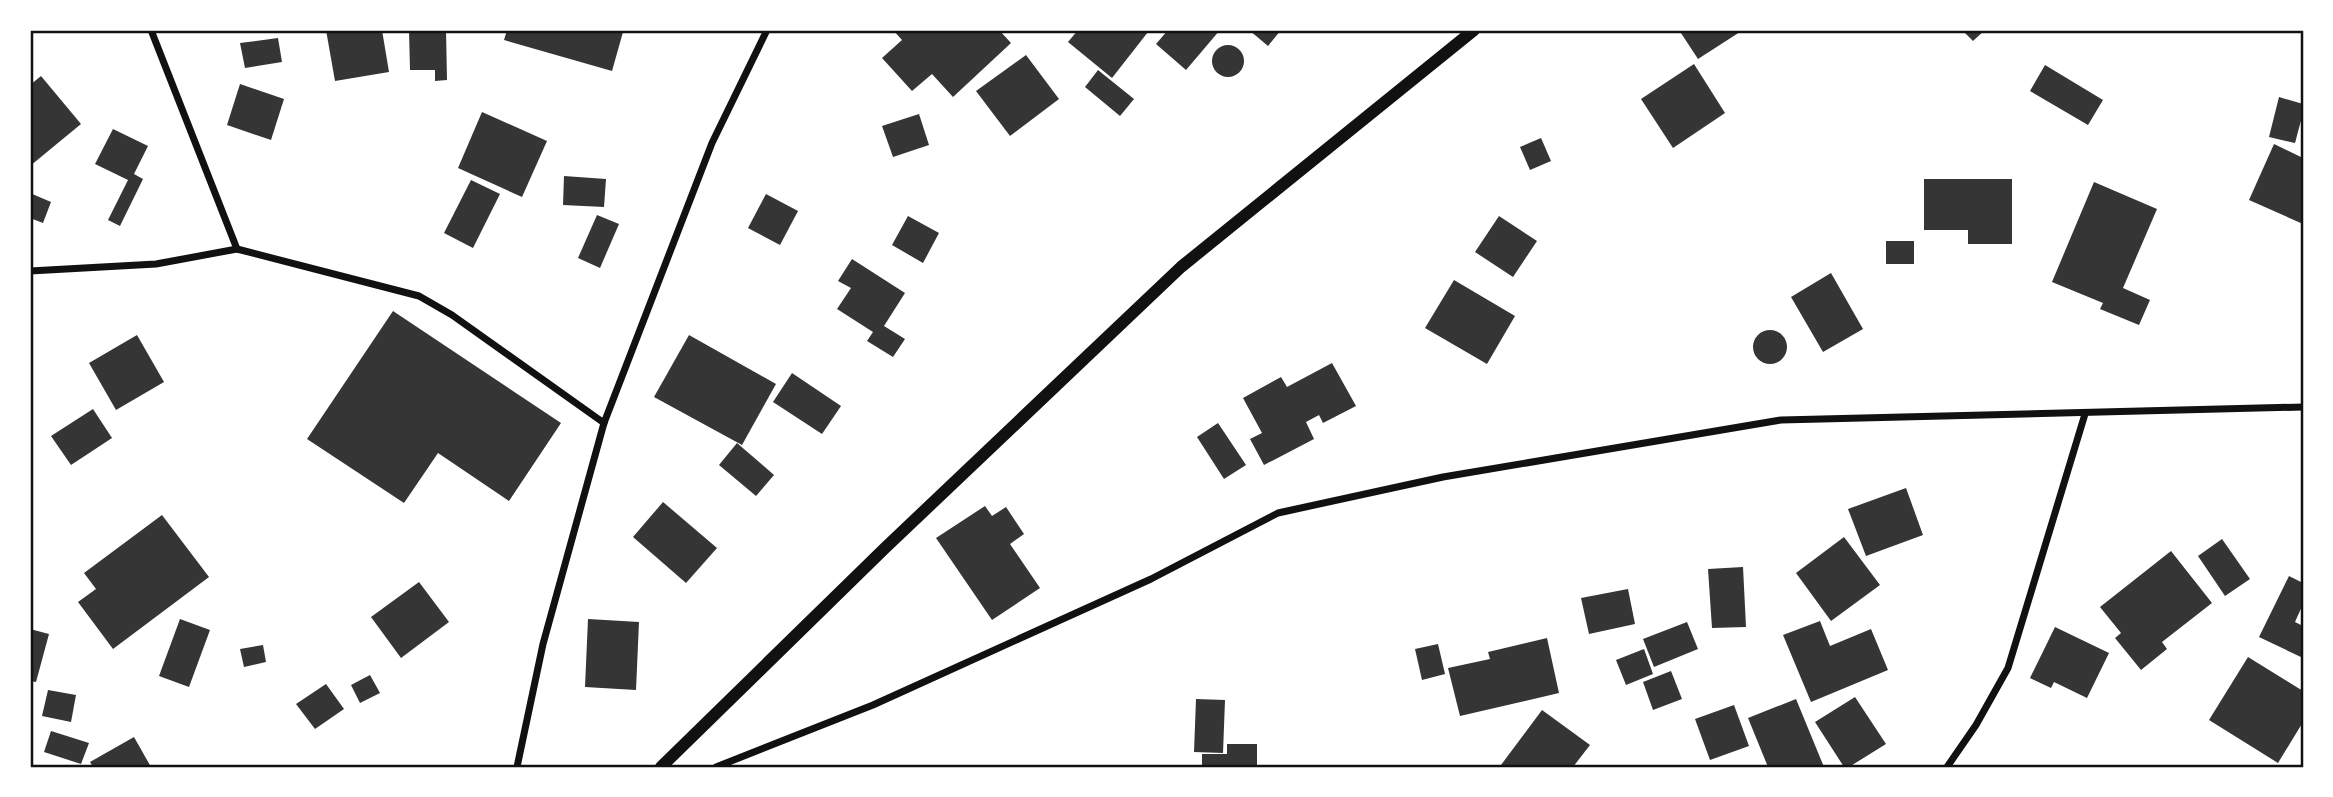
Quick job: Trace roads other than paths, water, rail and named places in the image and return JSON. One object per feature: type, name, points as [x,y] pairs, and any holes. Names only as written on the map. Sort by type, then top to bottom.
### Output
[{"type":"street","points":[[151,30],[237,248]]},
{"type":"street","points":[[517,767],[543,644],[604,423],[712,143],[767,30]]},
{"type":"street","points":[[661,767],[895,538],[1181,267],[1474,30]]},
{"type":"street","points":[[30,271],[156,264],[237,248],[419,296],[452,315],[604,423]]},
{"type":"street","points":[[716,767],[873,705],[1151,579],[1278,513],[1443,477],[1781,420],[2303,408]]},
{"type":"street","points":[[1947,767],[1976,726],[2008,668],[2085,414]]}]
